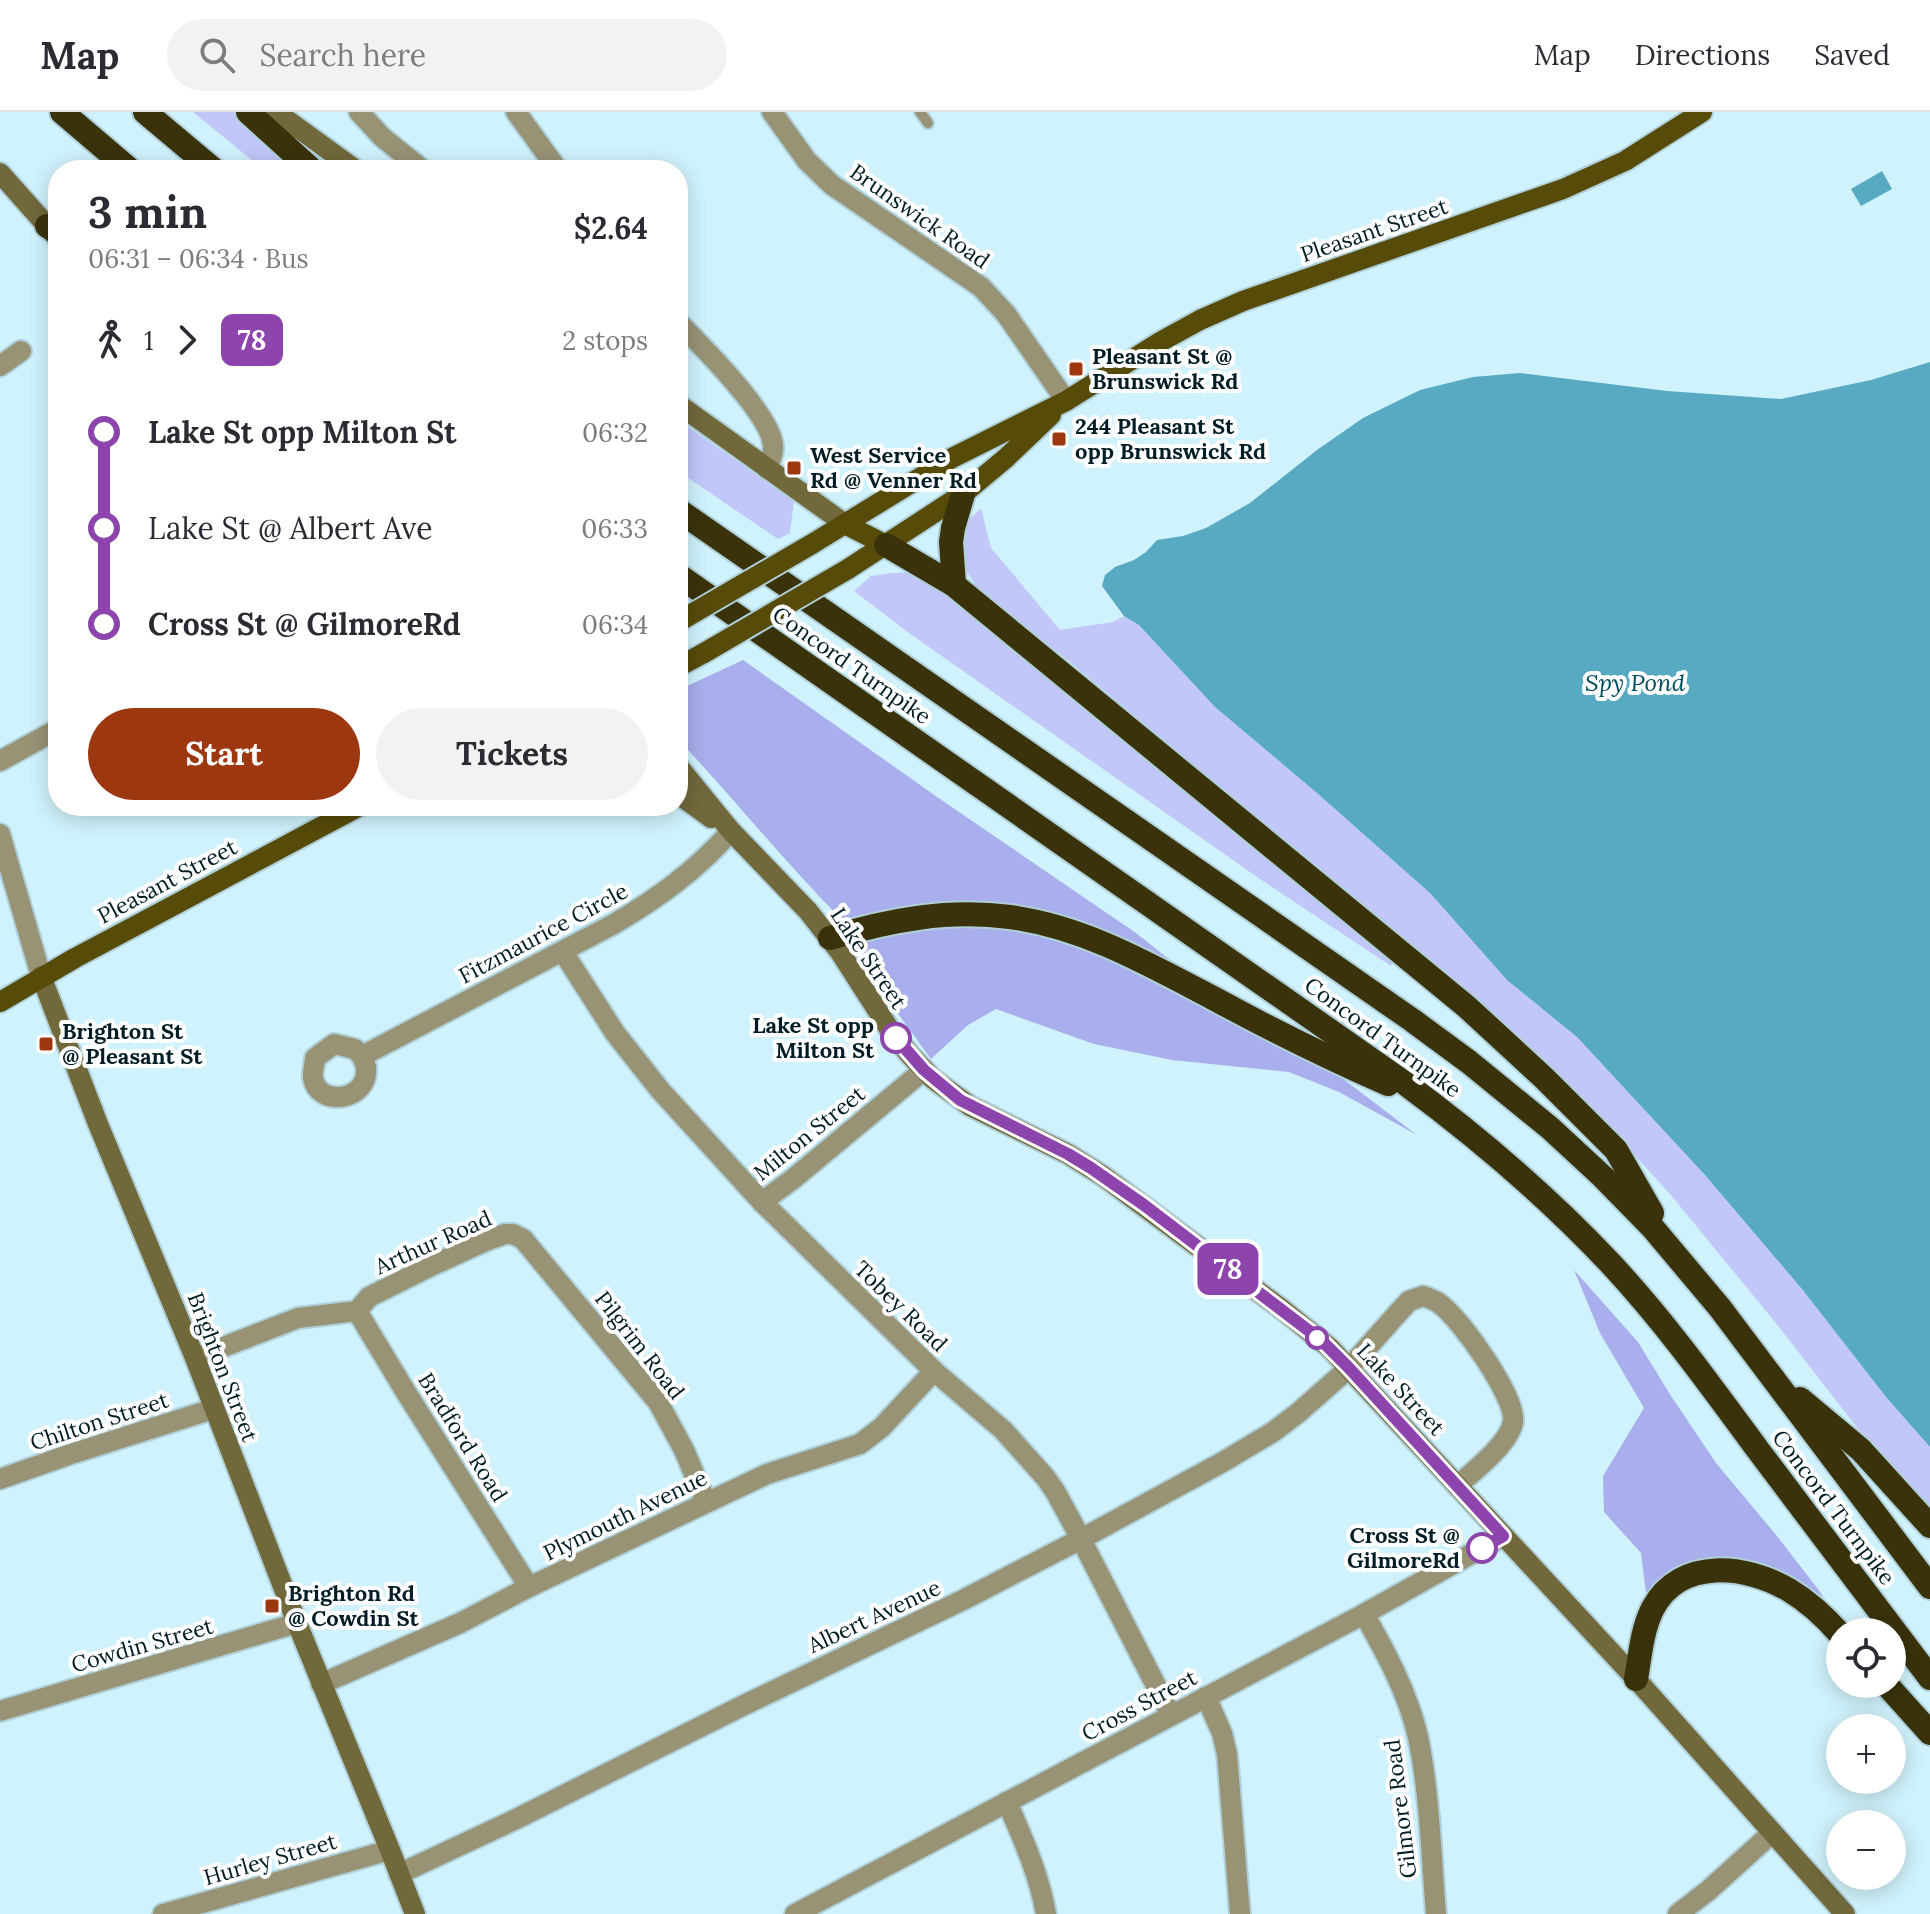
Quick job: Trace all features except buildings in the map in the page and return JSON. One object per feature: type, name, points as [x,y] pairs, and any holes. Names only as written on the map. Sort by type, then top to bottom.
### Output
[{"type":"highway","points":[[62,112],[118,160]]},
{"type":"highway","points":[[145,112],[202,160]]},
{"type":"highway","points":[[248,112],[301,160]]},
{"type":"highway","points":[[954,585],[951,542],[963,494]]},
{"type":"highway","name":"Concord Turnpike","points":[[688,517],[1412,1020],[1524,1106],[1577,1152],[1675,1254],[1720,1308],[1930,1587]]},
{"type":"highway","points":[[886,545],[954,585],[1440,985],[1519,1054],[1616,1150],[1675,1254]]},
{"type":"highway","name":"Concord Turnpike","points":[[688,582],[1264,983],[1435,1105],[1487,1146],[1539,1192],[1635,1292],[1700,1371],[1930,1678]]},
{"type":"highway","points":[[830,938],[897,921],[938,915],[997,916],[1054,926],[1120,950],[1312,1050],[1435,1105]]},
{"type":"highway","points":[[1769,1373],[1861,1450],[1930,1526]]},
{"type":"highway","points":[[1636,1679],[1645,1629],[1653,1608],[1670,1587],[1698,1572],[1728,1570],[1772,1581],[1809,1603],[1826,1620]]},
{"type":"highway","points":[[1899,1698],[1930,1733]]},
{"type":"main road","points":[[276,112],[342,160]]},
{"type":"main road","name":"Pleasant Street","points":[[688,616],[975,445],[1066,401],[1200,320],[1243,301],[1563,189],[1625,161],[1702,112]]},
{"type":"main road","points":[[0,173],[48,226]]},
{"type":"main road","name":"Pleasant Street","points":[[688,662],[848,569],[963,494],[1066,401]]},
{"type":"main road","points":[[688,411],[845,524],[886,545]]},
{"type":"main road","name":"Lake Street","points":[[688,778],[731,831],[785,885],[830,938],[890,1030],[924,1070],[960,1100],[1068,1154],[1115,1184],[1330,1348],[1636,1679],[1840,1910]]},
{"type":"main road","name":"Lake Street","points":[[688,801],[731,831]]},
{"type":"main road","name":"Pleasant Street","points":[[0,1002],[41,976],[341,816]]},
{"type":"main road","name":"Brighton Street","points":[[41,976],[415,1914]]},
{"type":"street","points":[[359,112],[382,137],[411,160]]},
{"type":"street","points":[[516,112],[551,160]]},
{"type":"street","name":"Brunswick Road","points":[[772,112],[807,161],[832,185],[981,287],[1020,333],[1066,401]]},
{"type":"street","points":[[688,332],[723,369],[765,425],[773,444],[767,469]]},
{"type":"street","points":[[0,366],[21,351]]},
{"type":"street","points":[[0,761],[48,735]]},
{"type":"street","name":"Fitzmaurice Circle","points":[[362,1056],[614,924],[700,865],[731,831]]},
{"type":"street","name":"Brighton Street","points":[[0,834],[41,976]]},
{"type":"street","name":"Tobey Road","points":[[563,952],[615,1033],[660,1090],[762,1202],[934,1371],[1025,1453],[1055,1491],[1171,1715]]},
{"type":"street","name":"Milton Street","points":[[762,1202],[924,1070]]},
{"type":"street","name":"Arthur Road","points":[[357,1311],[369,1297],[431,1266],[488,1240],[513,1234]]},
{"type":"street","name":"Pilgrim Road","points":[[513,1234],[523,1239],[658,1402],[684,1450],[706,1502]]},
{"type":"street","name":"Albert Avenue","points":[[399,1874],[963,1600],[1221,1463],[1298,1413],[1349,1368],[1416,1297],[1431,1299],[1451,1314],[1482,1353],[1512,1405],[1513,1425],[1502,1444],[1457,1486]]},
{"type":"street","points":[[195,1358],[298,1318],[357,1311]]},
{"type":"street","name":"Bradford Road","points":[[357,1311],[529,1587]]},
{"type":"street","name":"Plymouth Avenue","points":[[321,1684],[460,1623],[767,1474],[860,1444],[882,1427],[934,1371]]},
{"type":"street","name":"Chilton Street","points":[[0,1479],[213,1409]]},
{"type":"street","name":"Cross Street","points":[[795,1914],[1364,1614],[1503,1536]]},
{"type":"street","name":"Gilmore Road","points":[[1364,1614],[1389,1657],[1418,1736],[1436,1914]]},
{"type":"street","name":"Cowdin Street","points":[[0,1711],[297,1623]]},
{"type":"street","points":[[1206,1697],[1222,1733],[1227,1754],[1240,1914]]},
{"type":"street","points":[[1007,1802],[1032,1859],[1046,1914]]},
{"type":"street","points":[[1684,1912],[1772,1833]]},
{"type":"street","name":"Hurley Street","points":[[163,1914],[390,1850]]},
{"type":"lane","points":[[920,112],[928,123]]},
{"type":"shaded area","points":[[193,112],[235,112],[287,160],[252,160]]},
{"type":"shaded area","points":[[688,427],[794,501],[790,533],[778,539],[688,478]]},
{"type":"shaded area","points":[[981,508],[991,548],[1060,630],[1113,622],[1124,616],[1139,625],[1215,707],[1431,894],[1507,980],[1577,1037],[1705,1175],[1930,1447],[1930,1512],[1876,1452],[1670,1194],[1596,1113],[1416,948],[979,590],[963,566],[962,523]]},
{"type":"shaded area","points":[[919,572],[994,628],[1394,961],[1391,966],[1260,879],[909,633],[854,591],[871,576]]},
{"type":"shaded area","points":[[743,660],[1136,933],[1170,960],[1057,915],[1006,904],[931,903],[842,920],[688,750],[688,686]]},
{"type":"shaded area","points":[[918,924],[1017,927],[1091,948],[1334,1072],[1417,1135],[1339,1092],[1289,1072],[1172,1060],[1094,1044],[996,1009],[968,1025],[931,1059],[891,1004],[856,943]]},
{"type":"shaded area","points":[[1574,1270],[1638,1342],[1716,1463],[1824,1597],[1778,1571],[1738,1560],[1705,1558],[1681,1566],[1646,1593],[1641,1553],[1604,1512],[1603,1476],[1644,1408],[1600,1333]]},
{"type":"water","points":[[1882,171],[1892,189],[1861,206],[1851,189]]},
{"type":"water","name":"Spy Pond","points":[[1930,362],[1930,1447],[1705,1175],[1577,1037],[1507,980],[1431,894],[1215,707],[1139,625],[1124,616],[1102,586],[1105,575],[1146,552],[1157,540],[1206,528],[1250,503],[1363,418],[1420,390],[1473,377],[1520,373],[1667,391],[1781,399],[1871,380]]},
{"type":"bus line","name":"78","points":[[896,1038],[924,1070],[960,1100],[1091,1168],[1330,1348],[1503,1536],[1482,1548]]},
{"type":"place","name":"Pleasant St @ Brunswick Rd","points":[[1076,369]]},
{"type":"place","name":"244 Pleasant St opp Brunswick Rd","points":[[1059,439]]},
{"type":"place","name":"West Service Rd @ Venner Rd","points":[[794,468]]},
{"type":"place","name":"Lake St opp Milton St","points":[[896,1038]]},
{"type":"place","name":"Brighton St @ Pleasant St","points":[[46,1044]]},
{"type":"place","name":"Cross St @ GilmoreRd","points":[[1482,1548]]},
{"type":"place","name":"Brighton Rd @ Cowdin St","points":[[272,1606]]}]
